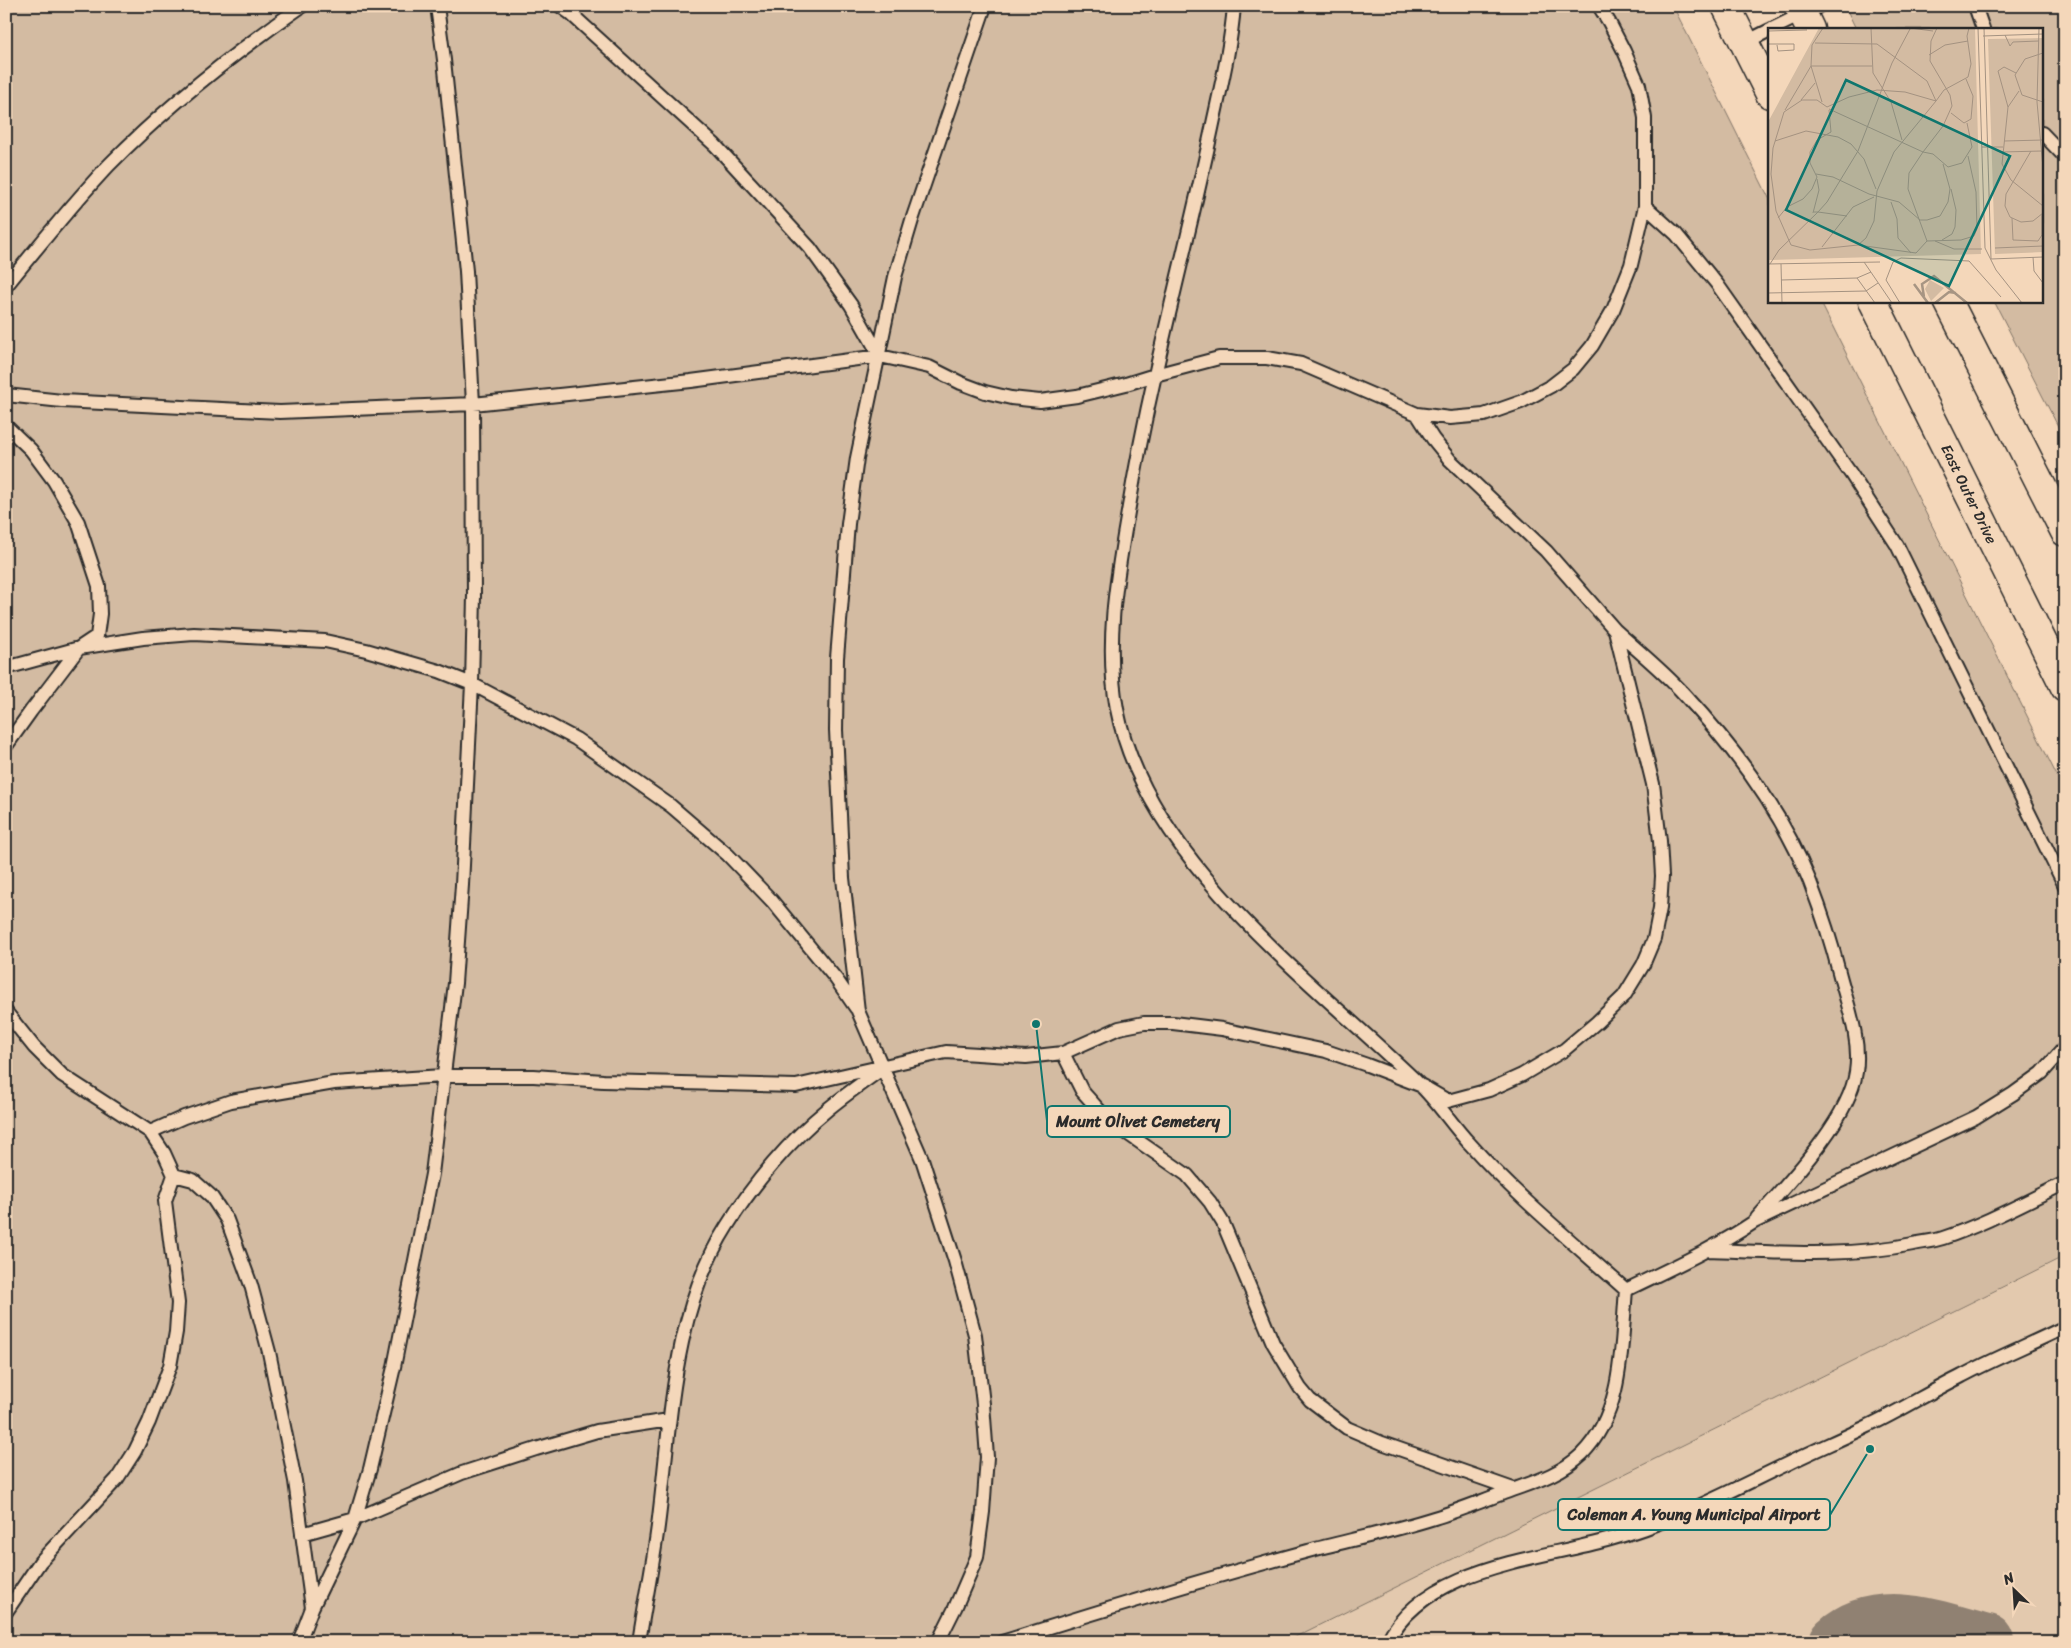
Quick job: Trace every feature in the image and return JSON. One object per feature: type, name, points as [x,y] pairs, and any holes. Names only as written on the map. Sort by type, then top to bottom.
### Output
[{"type":"main road","points":[[1726,6],[1768,90]]},
{"type":"main road","name":"East Outer Drive","points":[[1873,302],[2065,687]]},
{"type":"main road","points":[[1949,302],[2065,532]]},
{"type":"lane","points":[[6,286],[65,215],[110,165],[166,113],[252,40],[302,6]]},
{"type":"lane","points":[[299,1642],[312,1608],[355,1519],[370,1468],[400,1338],[432,1174],[456,973],[472,684],[475,540],[473,404],[466,271],[437,6]]},
{"type":"lane","points":[[560,6],[673,105],[715,145],[804,241],[851,305],[880,356]]},
{"type":"lane","points":[[858,1011],[843,878],[836,730],[837,658],[848,524],[857,458],[880,356],[895,277],[912,220],[985,6]]},
{"type":"lane","points":[[1234,6],[1225,64],[1200,188],[1182,256],[1139,447],[1121,554],[1114,616],[1112,664],[1117,709],[1128,748],[1147,793],[1177,843],[1239,915],[1422,1086],[1470,1145],[1626,1290]]},
{"type":"lane","points":[[6,395],[101,403],[280,412],[473,404],[691,381],[880,356],[929,368],[985,392],[1011,398],[1040,401],[1085,394],[1218,358],[1267,358],[1301,364],[1417,414],[1450,418],[1484,415],[1521,402],[1550,386],[1573,369],[1592,346],[1613,310],[1630,265],[1646,206],[1645,118],[1639,85],[1609,22],[1598,6]]},
{"type":"lane","points":[[1975,6],[1983,28]]},
{"type":"lane","points":[[1773,28],[1808,14]]},
{"type":"lane","points":[[1744,43],[1768,31]]},
{"type":"lane","points":[[2044,135],[2065,157]]},
{"type":"lane","points":[[1646,206],[1676,234],[1716,284],[1851,474],[1897,545],[2065,886]]},
{"type":"lane","points":[[1417,414],[1433,439],[1450,460],[1546,551],[1615,630],[1683,693],[1716,730],[1752,778],[1783,827],[1810,881],[1832,945],[1850,1012],[1857,1052],[1856,1073],[1849,1096],[1838,1119],[1791,1180],[1754,1222]]},
{"type":"lane","points":[[6,426],[31,450],[54,481],[78,522],[99,586],[100,614],[97,636],[79,648],[6,746]]},
{"type":"lane","points":[[150,1132],[184,1117],[231,1101],[334,1083],[443,1076],[534,1076],[603,1081],[796,1086],[883,1068],[913,1058],[946,1052],[1026,1057],[1064,1053],[1119,1028],[1144,1023],[1173,1023],[1222,1030],[1326,1051],[1367,1064],[1422,1086],[1448,1101],[1489,1090],[1522,1075],[1564,1050],[1597,1022],[1624,996],[1643,966],[1654,939],[1660,908],[1662,876],[1660,841],[1652,784],[1615,630]]},
{"type":"lane","points":[[6,668],[79,648],[143,638],[194,634],[324,641],[366,650],[439,671],[472,684],[576,739],[671,806],[728,855],[772,901],[836,979],[858,1011],[922,1159],[955,1261],[975,1335],[987,1457],[983,1512],[977,1557],[938,1642]]},
{"type":"lane","points":[[6,1012],[34,1047],[62,1075],[150,1132],[164,1152],[174,1175],[165,1201],[178,1303],[176,1332],[170,1366],[149,1422],[135,1451],[117,1479],[40,1562],[6,1612]]},
{"type":"lane","points":[[1626,1290],[1707,1250],[1754,1222],[1976,1117],[2013,1094],[2042,1072],[2065,1047]]},
{"type":"lane","points":[[1064,1053],[1082,1091],[1108,1120],[1187,1175],[1210,1202],[1222,1223],[1273,1343],[1300,1388],[1310,1400],[1347,1428],[1382,1444],[1514,1489]]},
{"type":"lane","points":[[639,1642],[658,1527],[669,1420],[681,1347],[692,1305],[726,1227],[774,1162],[827,1110],[883,1068]]},
{"type":"lane","points":[[174,1175],[193,1180],[210,1196],[226,1220],[251,1285],[269,1352],[295,1481],[312,1608]]},
{"type":"lane","points":[[1707,1250],[1850,1253],[1893,1248],[1942,1238],[2065,1183]]},
{"type":"lane","points":[[1002,1642],[1110,1607],[1307,1551],[1435,1518],[1542,1480],[1564,1468],[1582,1454],[1599,1432],[1611,1408],[1618,1373],[1626,1290]]},
{"type":"lane","points":[[1387,1642],[1400,1620],[1426,1597],[1441,1588],[1495,1568],[1644,1529],[1715,1499],[1869,1426],[1962,1376],[2065,1327]]},
{"type":"lane","points":[[302,1534],[355,1519],[462,1473],[536,1449],[597,1431],[669,1420]]},
{"type":"shaded area","points":[[6,6],[1673,6],[1768,196],[1768,302],[1820,302],[2065,792],[2065,1256],[1285,1642],[6,1642]]},
{"type":"shaded area","points":[[1845,6],[2065,6],[2065,440],[1995,302],[2044,302],[2044,28],[1856,28]]},
{"type":"shaded area","points":[[2065,1257],[2065,1642],[1285,1642]]},
{"type":"taxiway","points":[[1837,1642],[1854,1631],[1872,1624],[1891,1622],[1930,1627],[1987,1642]]},
{"type":"place","name":"Mount Olivet Cemetery","points":[[1036,1024]]},
{"type":"place","name":"Coleman A. Young Municipal Airport","points":[[1870,1449]]}]
